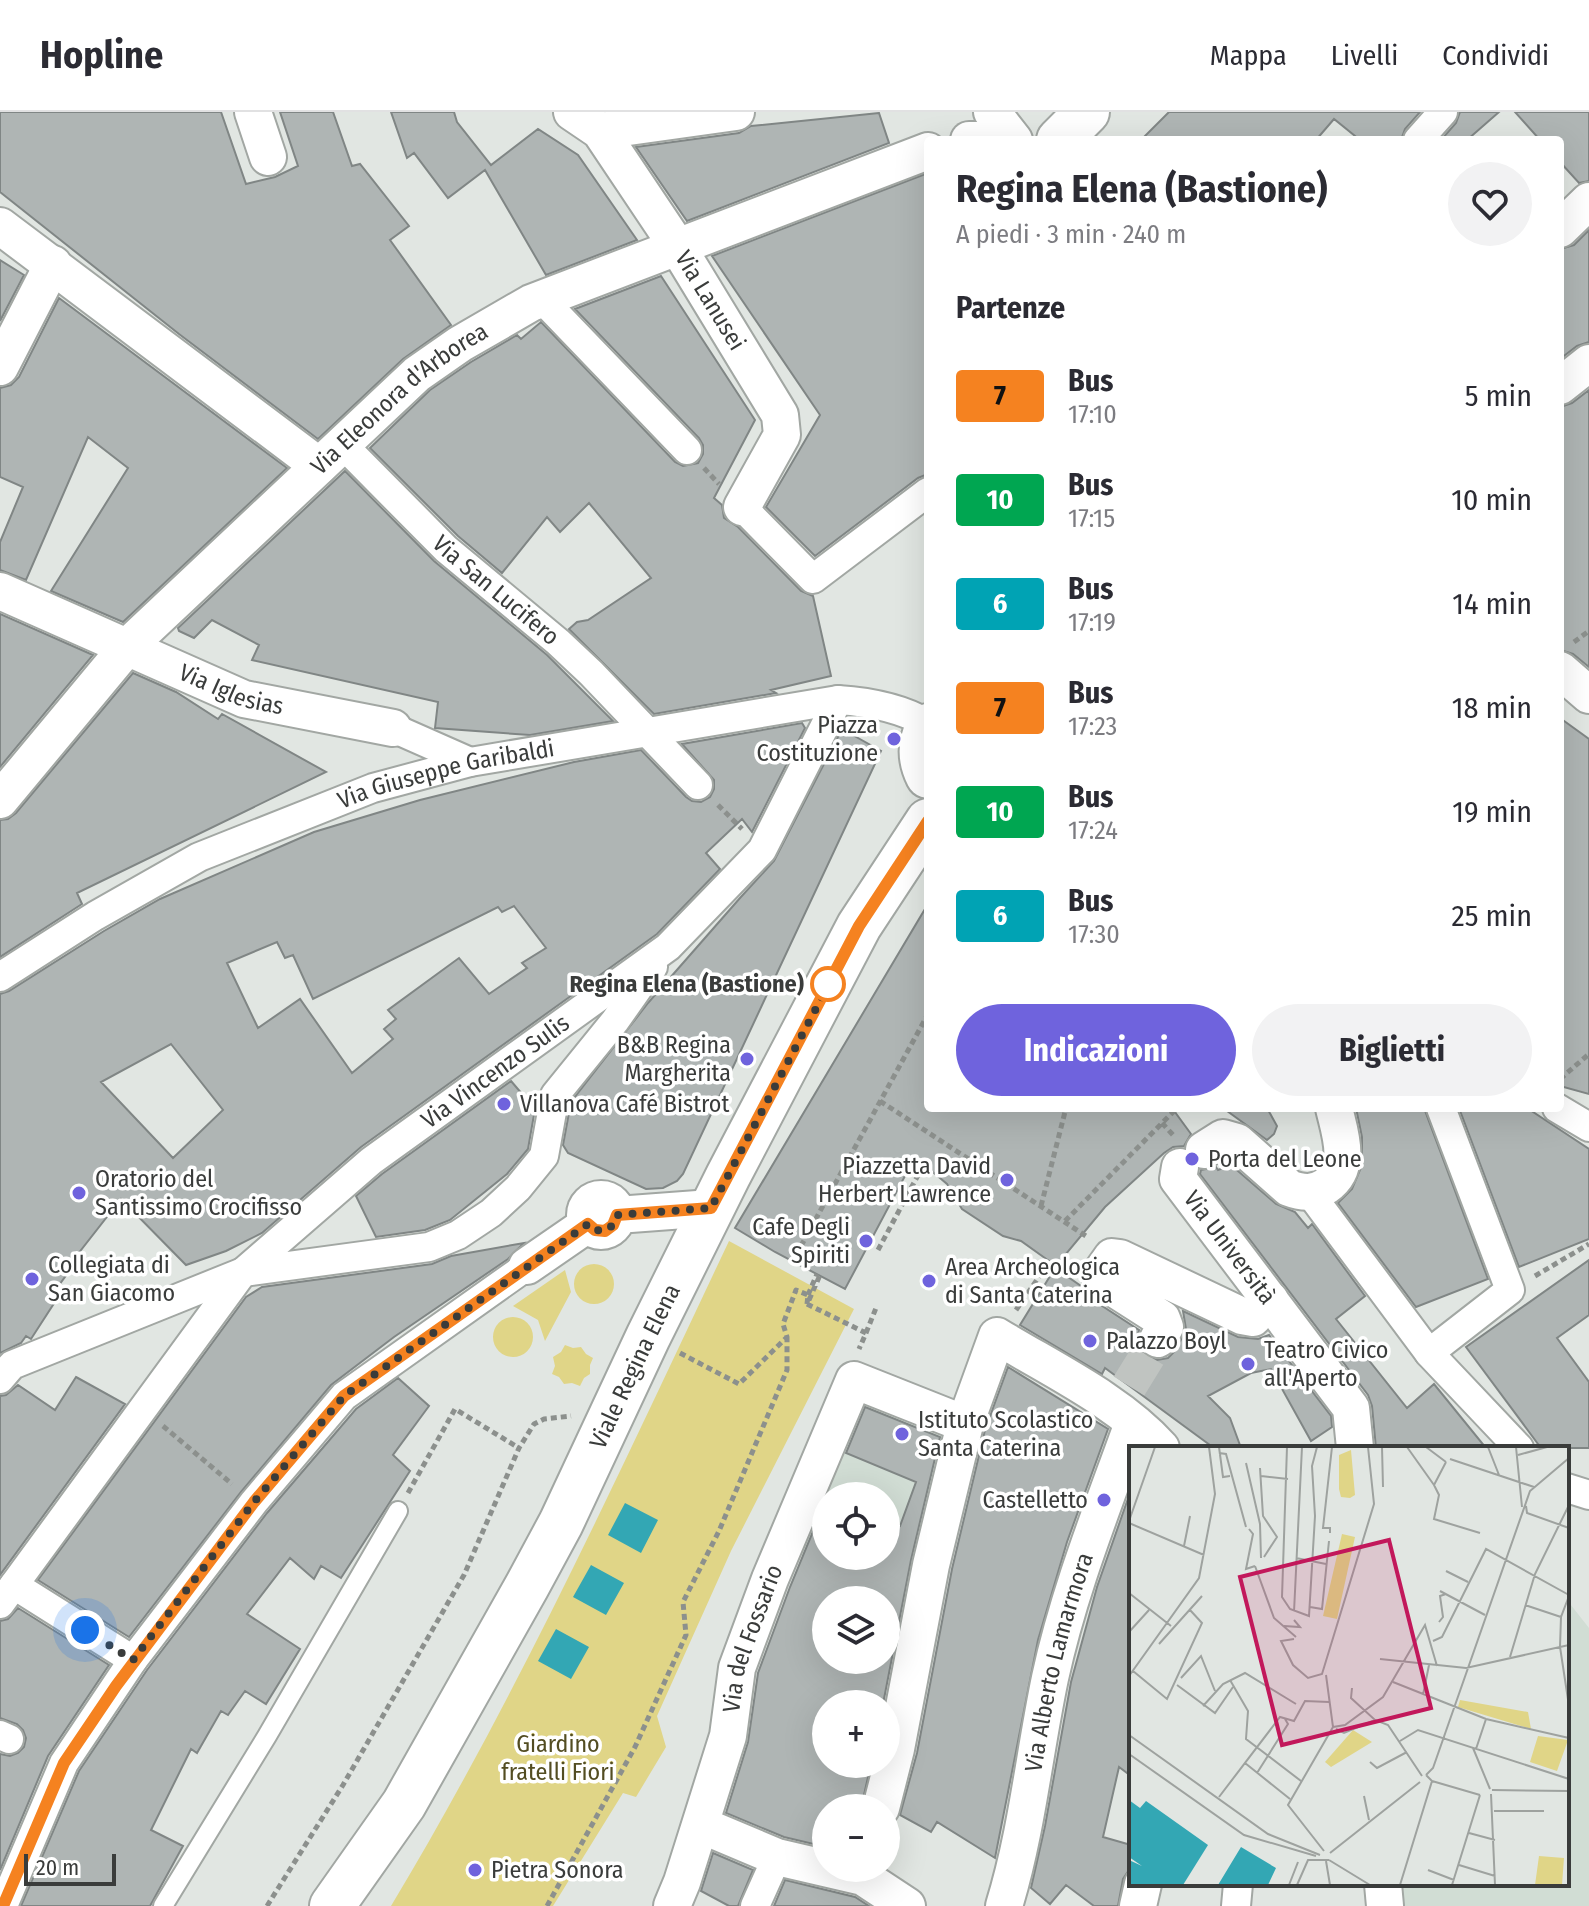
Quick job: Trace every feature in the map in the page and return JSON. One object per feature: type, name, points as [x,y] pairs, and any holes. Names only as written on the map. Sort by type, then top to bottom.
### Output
[{"type":"street","points":[[253,112],[268,157]]},
{"type":"street","points":[[586,121],[736,112]]},
{"type":"street","points":[[992,112],[1011,136]]},
{"type":"street","points":[[1063,136],[1087,112]]},
{"type":"street","points":[[1422,136],[1443,112]]},
{"type":"street","name":"Via Lanusei","points":[[586,121],[677,246],[780,415],[782,435],[742,507]]},
{"type":"street","name":"Via Eleonora d'Arborea","points":[[0,800],[128,646],[417,374],[460,344],[541,298],[919,154]]},
{"type":"street","points":[[1564,225],[1589,201]]},
{"type":"street","name":"Via San Lucifero","points":[[0,226],[332,455],[352,454],[446,549],[558,642],[698,785]]},
{"type":"street","points":[[0,367],[53,264]]},
{"type":"street","points":[[541,298],[687,450]]},
{"type":"street","points":[[1564,383],[1589,363]]},
{"type":"street","points":[[742,507],[813,579],[924,495]]},
{"type":"street","name":"Via Iglesias","points":[[0,591],[244,699],[393,728],[470,762]]},
{"type":"street","points":[[1564,673],[1589,695]]},
{"type":"street","name":"Via Giuseppe Garibaldi","points":[[0,977],[95,916],[199,857],[373,788],[470,762],[838,700],[891,709],[924,722]]},
{"type":"street","name":"Via Vincenzo Sulis","points":[[243,1272],[371,1161],[668,947],[762,850],[838,700]]},
{"type":"street","points":[[924,734],[921,755],[924,764]]},
{"type":"street","name":"Viale Regina Elena","points":[[332,1906],[404,1804],[527,1586],[561,1523],[711,1208],[859,926],[924,827]]},
{"type":"street","points":[[4,1368],[243,1272],[429,1247],[458,1235],[491,1213],[518,1188],[544,1156],[555,1095],[615,1021],[668,947]]},
{"type":"street","points":[[1187,1153],[1223,1138],[1237,1142],[1289,1188],[1309,1192],[1329,1184],[1342,1164],[1343,1150],[1335,1112]]},
{"type":"street","points":[[1429,1353],[1510,1290],[1443,1112]]},
{"type":"street","points":[[1564,1112],[1589,1127]]},
{"type":"street","name":"Via Università","points":[[1187,1153],[1178,1179],[1351,1408],[1355,1446]]},
{"type":"street","points":[[1309,1192],[1429,1353],[1517,1446]]},
{"type":"street","points":[[3,1906],[64,1763],[133,1660],[254,1502],[344,1396],[527,1266],[602,1219],[711,1208]]},
{"type":"street","points":[[1158,1339],[1165,1327],[1162,1319],[1101,1280],[1100,1274],[1112,1257],[1242,1316],[1253,1318],[1270,1300]]},
{"type":"street","points":[[133,1660],[7,1594],[243,1272]]},
{"type":"street","points":[[885,1794],[931,1565],[965,1424],[997,1336],[1119,1404],[1159,1446]]},
{"type":"street","name":"Via del Fossario","points":[[672,1906],[728,1736],[737,1668],[770,1579],[854,1380],[965,1424]]},
{"type":"street","name":"Via Alberto Lamarmora","points":[[1004,1906],[1015,1872],[1050,1678],[1119,1404]]},
{"type":"street","points":[[1569,1489],[1589,1495]]},
{"type":"street","points":[[701,1825],[777,1857],[860,1884],[907,1906]]},
{"type":"street","points":[[755,1906],[777,1857]]},
{"type":"street","points":[[1138,1906],[1143,1886]]},
{"type":"street","points":[[1236,1906],[1238,1886]]},
{"type":"street","points":[[1383,1886],[1385,1906]]},
{"type":"lane","points":[[163,1906],[267,1736],[398,1511]]},
{"type":"path","points":[[687,450],[742,507]]},
{"type":"path","points":[[698,785],[762,850]]},
{"type":"path","points":[[801,1246],[924,1027]]},
{"type":"path","points":[[1564,1076],[1589,1054]]},
{"type":"path","points":[[880,1101],[1083,1233]]},
{"type":"path","points":[[1041,1206],[1065,1112]]},
{"type":"path","points":[[1065,1221],[1173,1112]]},
{"type":"path","points":[[1162,1123],[1187,1153]]},
{"type":"path","points":[[878,1250],[924,1164]]},
{"type":"path","points":[[1510,1290],[1589,1244]]},
{"type":"path","points":[[997,1336],[1050,1261]]},
{"type":"path","points":[[819,1274],[807,1304],[808,1295],[819,1274]]},
{"type":"path","points":[[547,1906],[635,1747],[686,1635],[683,1602],[719,1531],[787,1370],[787,1337],[783,1324],[796,1290],[808,1295]]},
{"type":"path","points":[[807,1304],[860,1328]]},
{"type":"path","points":[[866,1333],[876,1308]]},
{"type":"path","points":[[648,1337],[739,1384],[787,1337]]},
{"type":"path","points":[[398,1511],[455,1409],[519,1448]]},
{"type":"path","points":[[138,1412],[254,1502]]},
{"type":"path","points":[[267,1906],[343,1785],[464,1575],[519,1448],[534,1424],[544,1419],[575,1415]]},
{"type":"shaded area","points":[[858,1400],[955,1439],[914,1585],[857,1570],[900,1570],[900,1482],[825,1482]]},
{"type":"shaded area","points":[[812,1514],[812,1558],[796,1554]]},
{"type":"shaded area","points":[[1569,1603],[1589,1628],[1589,1906],[1402,1906],[1400,1886],[1569,1886]]},
{"type":"green space","name":"Giardino fratelli Fiori","points":[[729,1241],[854,1309],[731,1551],[657,1716],[666,1747],[636,1797],[623,1793],[553,1906],[391,1906],[526,1661]]},
{"type":"green space","points":[[594,1264],[608,1270],[614,1284],[608,1298],[594,1304],[580,1298],[574,1284],[580,1270]]},
{"type":"green space","points":[[565,1270],[571,1292],[545,1341],[538,1320],[513,1306]]},
{"type":"green space","points":[[513,1317],[527,1323],[533,1337],[527,1351],[513,1357],[499,1351],[493,1337],[499,1323]]},
{"type":"green space","points":[[565,1345],[581,1347],[593,1358],[590,1374],[580,1386],[564,1384],[552,1374],[555,1366],[553,1357]]},
{"type":"water","points":[[625,1503],[658,1520],[641,1553],[608,1535]]},
{"type":"water","points":[[591,1565],[624,1583],[606,1615],[573,1597]]},
{"type":"water","points":[[556,1629],[589,1647],[571,1679],[538,1661]]},
{"type":"building","points":[[0,112],[221,112],[246,184],[275,177],[298,166],[280,112],[333,112],[352,166],[360,164],[409,226],[390,240],[451,325],[403,359],[318,439],[0,192]]},
{"type":"building","points":[[391,112],[454,112],[457,122],[491,165],[538,129],[578,155],[637,240],[546,275],[485,170],[448,198],[414,153],[407,158]]},
{"type":"building","points":[[1169,112],[1420,112],[1402,136],[1355,136],[1334,119],[1319,136],[1145,136]]},
{"type":"building","points":[[1460,112],[1499,112],[1472,136],[1445,136],[1456,123]]},
{"type":"building","points":[[1515,112],[1589,112],[1589,181],[1579,183],[1564,166],[1564,136],[1536,136]]},
{"type":"building","points":[[879,113],[889,143],[687,221],[636,147],[739,133],[751,126]]},
{"type":"building","points":[[924,175],[924,476],[815,556],[766,507],[820,415],[712,256]]},
{"type":"building","points":[[1589,230],[1589,342],[1564,356],[1564,248],[1574,245]]},
{"type":"building","points":[[0,260],[24,275],[0,321]]},
{"type":"building","points":[[661,276],[755,420],[714,498],[722,505],[724,518],[738,527],[801,591],[813,596],[831,676],[771,690],[776,693],[654,714],[569,629],[651,578],[589,503],[560,532],[547,517],[502,573],[458,536],[370,448],[430,390],[517,335],[521,339],[541,322],[675,462],[683,466],[698,463],[703,454],[699,438],[575,309]]},
{"type":"building","points":[[59,298],[287,468],[123,622],[51,591],[128,468],[88,437],[26,580],[0,570],[0,542],[23,487],[0,477],[0,388],[11,385],[19,377]]},
{"type":"building","points":[[1589,390],[1589,667],[1573,654],[1564,651],[1564,406]]},
{"type":"building","points":[[345,471],[434,561],[547,655],[613,721],[530,735],[435,728],[438,702],[252,660],[259,645],[212,620],[194,638],[179,631],[178,628]]},
{"type":"building","points":[[0,614],[93,655],[0,767]]},
{"type":"building","points":[[133,673],[176,692],[218,719],[222,714],[326,772],[77,893],[82,904],[0,957],[0,820],[16,813]]},
{"type":"building","points":[[1564,721],[1589,739],[1589,1094],[1564,1087]]},
{"type":"building","points":[[802,723],[805,728],[752,832],[742,819],[706,853],[720,869],[657,934],[361,1147],[262,1233],[226,1251],[186,1265],[121,1199],[67,1268],[70,1270],[57,1288],[62,1291],[31,1339],[26,1336],[21,1343],[0,1353],[0,994],[160,899],[314,832],[420,800],[574,762],[641,750],[686,797],[701,802],[710,797],[714,780],[682,744]],"holes":[[[514,906],[546,948],[522,963],[527,968],[489,994],[459,958],[388,1010],[396,1019],[384,1029],[393,1039],[352,1073],[300,999],[258,1028],[227,963],[277,942],[285,958],[293,955],[313,999],[498,907],[502,912]],[[171,1044],[223,1110],[173,1158],[101,1082]]]},
{"type":"building","points":[[842,729],[881,751],[683,1174],[663,1188],[646,1189],[568,1153],[563,1145],[571,1102],[648,1003],[774,861]]},
{"type":"building","points":[[924,911],[924,1112],[1175,1112],[1191,1134],[1184,1146],[1173,1147],[1164,1153],[1105,1207],[1056,1266],[1021,1241],[1003,1236],[962,1209],[947,1184],[915,1157],[845,1289],[735,1228]]},
{"type":"building","points":[[511,1081],[535,1109],[528,1149],[507,1174],[450,1220],[425,1230],[376,1237],[356,1196]]},
{"type":"building","points":[[1228,1112],[1269,1112],[1277,1126],[1267,1140]]},
{"type":"building","points":[[1357,1112],[1425,1112],[1488,1279],[1416,1307],[1338,1203],[1352,1189],[1362,1165],[1362,1137]]},
{"type":"building","points":[[1461,1112],[1533,1112],[1589,1149],[1589,1239],[1519,1267]]},
{"type":"building","points":[[1231,1165],[1276,1204],[1295,1212],[1308,1228],[1312,1224],[1365,1296],[1336,1319],[1407,1408],[1434,1384],[1484,1446],[1376,1446],[1368,1395],[1200,1174],[1201,1170],[1216,1167],[1218,1170]]},
{"type":"building","points":[[524,1243],[508,1259],[394,1337],[331,1385],[241,1492],[129,1637],[38,1580],[246,1297],[262,1287],[432,1264],[451,1256]]},
{"type":"building","points":[[1589,1260],[1589,1315],[1557,1338],[1589,1382],[1589,1448],[1540,1446],[1466,1347]]},
{"type":"building","points":[[1055,1268],[1081,1286],[1090,1298],[1139,1330],[1139,1349],[1157,1360],[1168,1358],[1176,1350],[1186,1329],[1183,1311],[1238,1337],[1258,1339],[1269,1335],[1331,1416],[1332,1427],[1311,1441],[1271,1369],[1251,1373],[1208,1396],[1230,1418],[1240,1446],[1211,1446],[1105,1368],[1102,1374],[1020,1325]]},
{"type":"building","points":[[1008,1367],[1108,1429],[1067,1542],[1038,1640],[995,1858],[937,1822],[931,1832],[900,1815],[917,1753],[952,1569],[985,1430]]},
{"type":"building","points":[[76,1377],[125,1404],[0,1575],[0,1396],[18,1385],[55,1410]]},
{"type":"building","points":[[398,1378],[429,1406],[393,1455],[410,1471],[341,1578],[321,1566],[314,1579],[290,1558],[247,1614],[300,1649],[266,1704],[245,1691],[228,1715],[221,1711],[197,1753],[191,1749],[151,1830],[183,1846],[150,1906],[21,1906],[79,1771],[147,1670],[267,1513],[356,1409]]},
{"type":"building","points":[[865,1407],[940,1437],[900,1617],[900,1586],[812,1586],[812,1674],[889,1674],[886,1690],[812,1690],[812,1778],[868,1778],[864,1794],[812,1794],[812,1844],[784,1837],[726,1813],[748,1742],[758,1673],[812,1534],[812,1570],[900,1570],[900,1526],[916,1482],[846,1453]]},
{"type":"building","points":[[1129,1496],[1129,1774],[1119,1767],[1103,1837],[1129,1844],[1129,1870],[1123,1879],[1118,1906],[1094,1906],[1066,1885],[1050,1904],[1031,1888],[1071,1682],[1097,1587]]},
{"type":"building","points":[[18,1608],[109,1665],[48,1756],[0,1870],[0,1754],[10,1756],[18,1753],[24,1747],[26,1738],[17,1724],[0,1718],[0,1621],[8,1619]]},
{"type":"building","points":[[713,1853],[753,1870],[738,1906],[729,1906],[701,1891]]},
{"type":"building","points":[[785,1880],[855,1897],[869,1906],[774,1906]]},
{"type":"tunnel","points":[[1129,1386],[1158,1339]]},
{"type":"bus line","name":"7","points":[[3,1906],[64,1763],[133,1660],[254,1502],[344,1396],[588,1224],[595,1230],[605,1231],[616,1221],[617,1215],[711,1208],[859,926],[924,827]]},
{"type":"place","name":"Piazza Costituzione","points":[[894,739]]},
{"type":"place","name":"Regina Elena (Bastione)","points":[[828,984]]},
{"type":"place","name":"B&B Regina Margherita","points":[[747,1059]]},
{"type":"place","name":"Villanova Café Bistrot","points":[[504,1104]]},
{"type":"place","name":"Porta del Leone","points":[[1192,1159]]},
{"type":"place","name":"Piazzetta David Herbert Lawrence","points":[[1007,1180]]},
{"type":"place","name":"Oratorio del Santissimo Crocifisso","points":[[79,1193]]},
{"type":"place","name":"Cafe Degli Spiriti","points":[[866,1241]]},
{"type":"place","name":"Collegiata di San Giacomo","points":[[32,1279]]},
{"type":"place","name":"Area Archeologica di Santa Caterina","points":[[929,1281]]},
{"type":"place","name":"Palazzo Boyl","points":[[1090,1341]]},
{"type":"place","name":"Teatro Civico all'Aperto","points":[[1248,1364]]},
{"type":"place","name":"Istituto Scolastico Santa Caterina","points":[[902,1434]]},
{"type":"place","name":"Castelletto","points":[[1104,1500]]},
{"type":"place","name":"Pietra Sonora","points":[[475,1870]]},
{"type":"route","points":[[85,1630],[133,1660],[254,1502],[344,1396],[588,1224],[595,1230],[605,1231],[610,1229],[617,1215],[711,1208],[830,982],[828,984]]}]
